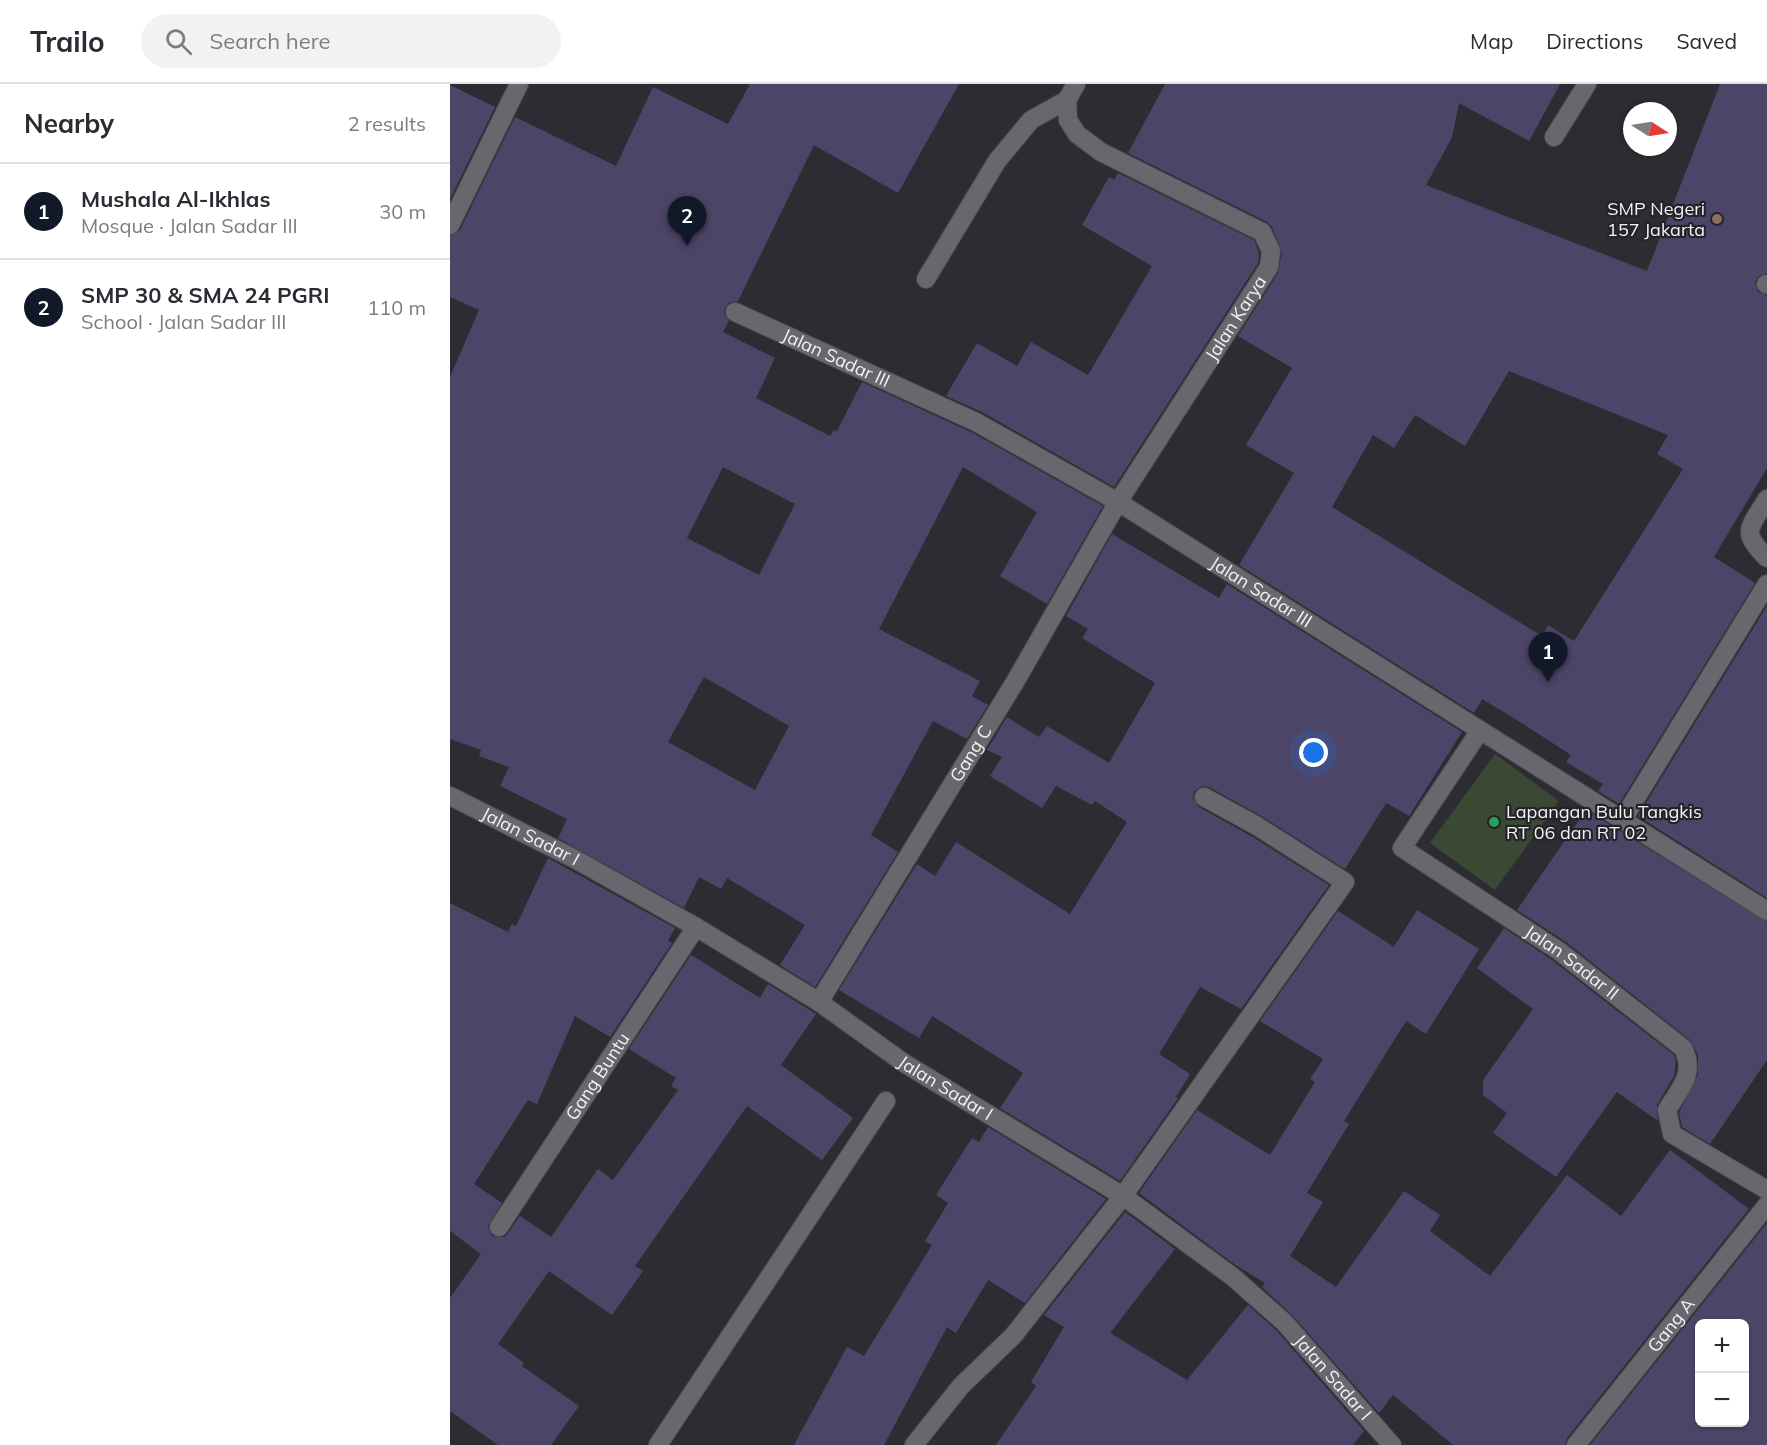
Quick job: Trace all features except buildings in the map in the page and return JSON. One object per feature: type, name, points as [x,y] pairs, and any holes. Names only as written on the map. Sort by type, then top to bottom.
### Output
[{"type":"street","points":[[450,225],[458,185],[519,84]]},
{"type":"street","points":[[926,279],[997,162],[1031,120],[1067,100],[1076,84]]},
{"type":"street","points":[[1554,137],[1587,84]]},
{"type":"street","name":"Jalan Karya","points":[[1067,100],[1068,120],[1077,134],[1101,152],[1262,232],[1271,251],[1269,267],[1118,502]]},
{"type":"street","name":"Jalan Sadar III","points":[[735,312],[976,422],[1118,502],[1479,732],[1767,910]]},
{"type":"street","points":[[1767,499],[1750,528],[1749,534],[1750,541],[1767,558]]},
{"type":"street","name":"Gang C","points":[[819,1002],[1009,692],[1118,502]]},
{"type":"street","points":[[1623,819],[1767,584]]},
{"type":"street","name":"Jalan Sadar II","points":[[1479,732],[1402,848],[1559,951],[1683,1048],[1689,1059],[1689,1071],[1667,1110],[1672,1134],[1767,1190]]},
{"type":"street","name":"Jalan Sadar I","points":[[450,796],[573,858],[696,927],[819,1002],[904,1063],[1123,1196],[1233,1277],[1284,1322],[1392,1445]]},
{"type":"street","points":[[914,1445],[961,1386],[1013,1336],[1123,1196],[1345,882],[1257,826],[1204,797]]},
{"type":"street","name":"Gang Buntu","points":[[499,1227],[696,927]]},
{"type":"street","points":[[658,1445],[886,1101]]},
{"type":"street","name":"Gang A","points":[[1576,1445],[1767,1205]]},
{"type":"green space","name":"Lapangan Bulu Tangkis RT 06 dan RT 02","points":[[1495,754],[1559,801],[1495,890],[1430,843]]},
{"type":"place","name":"SMP Negeri 157 Jakarta","points":[[1717,219]]},
{"type":"place","name":"SMP 30 & SMA 24 PGRI","points":[[687,246]]},
{"type":"place","name":"Mushala Al-Ikhlas","points":[[1548,682]]},
{"type":"place","name":"Lapangan Bulu Tangkis RT 06 dan RT 02","points":[[1494,822]]}]
